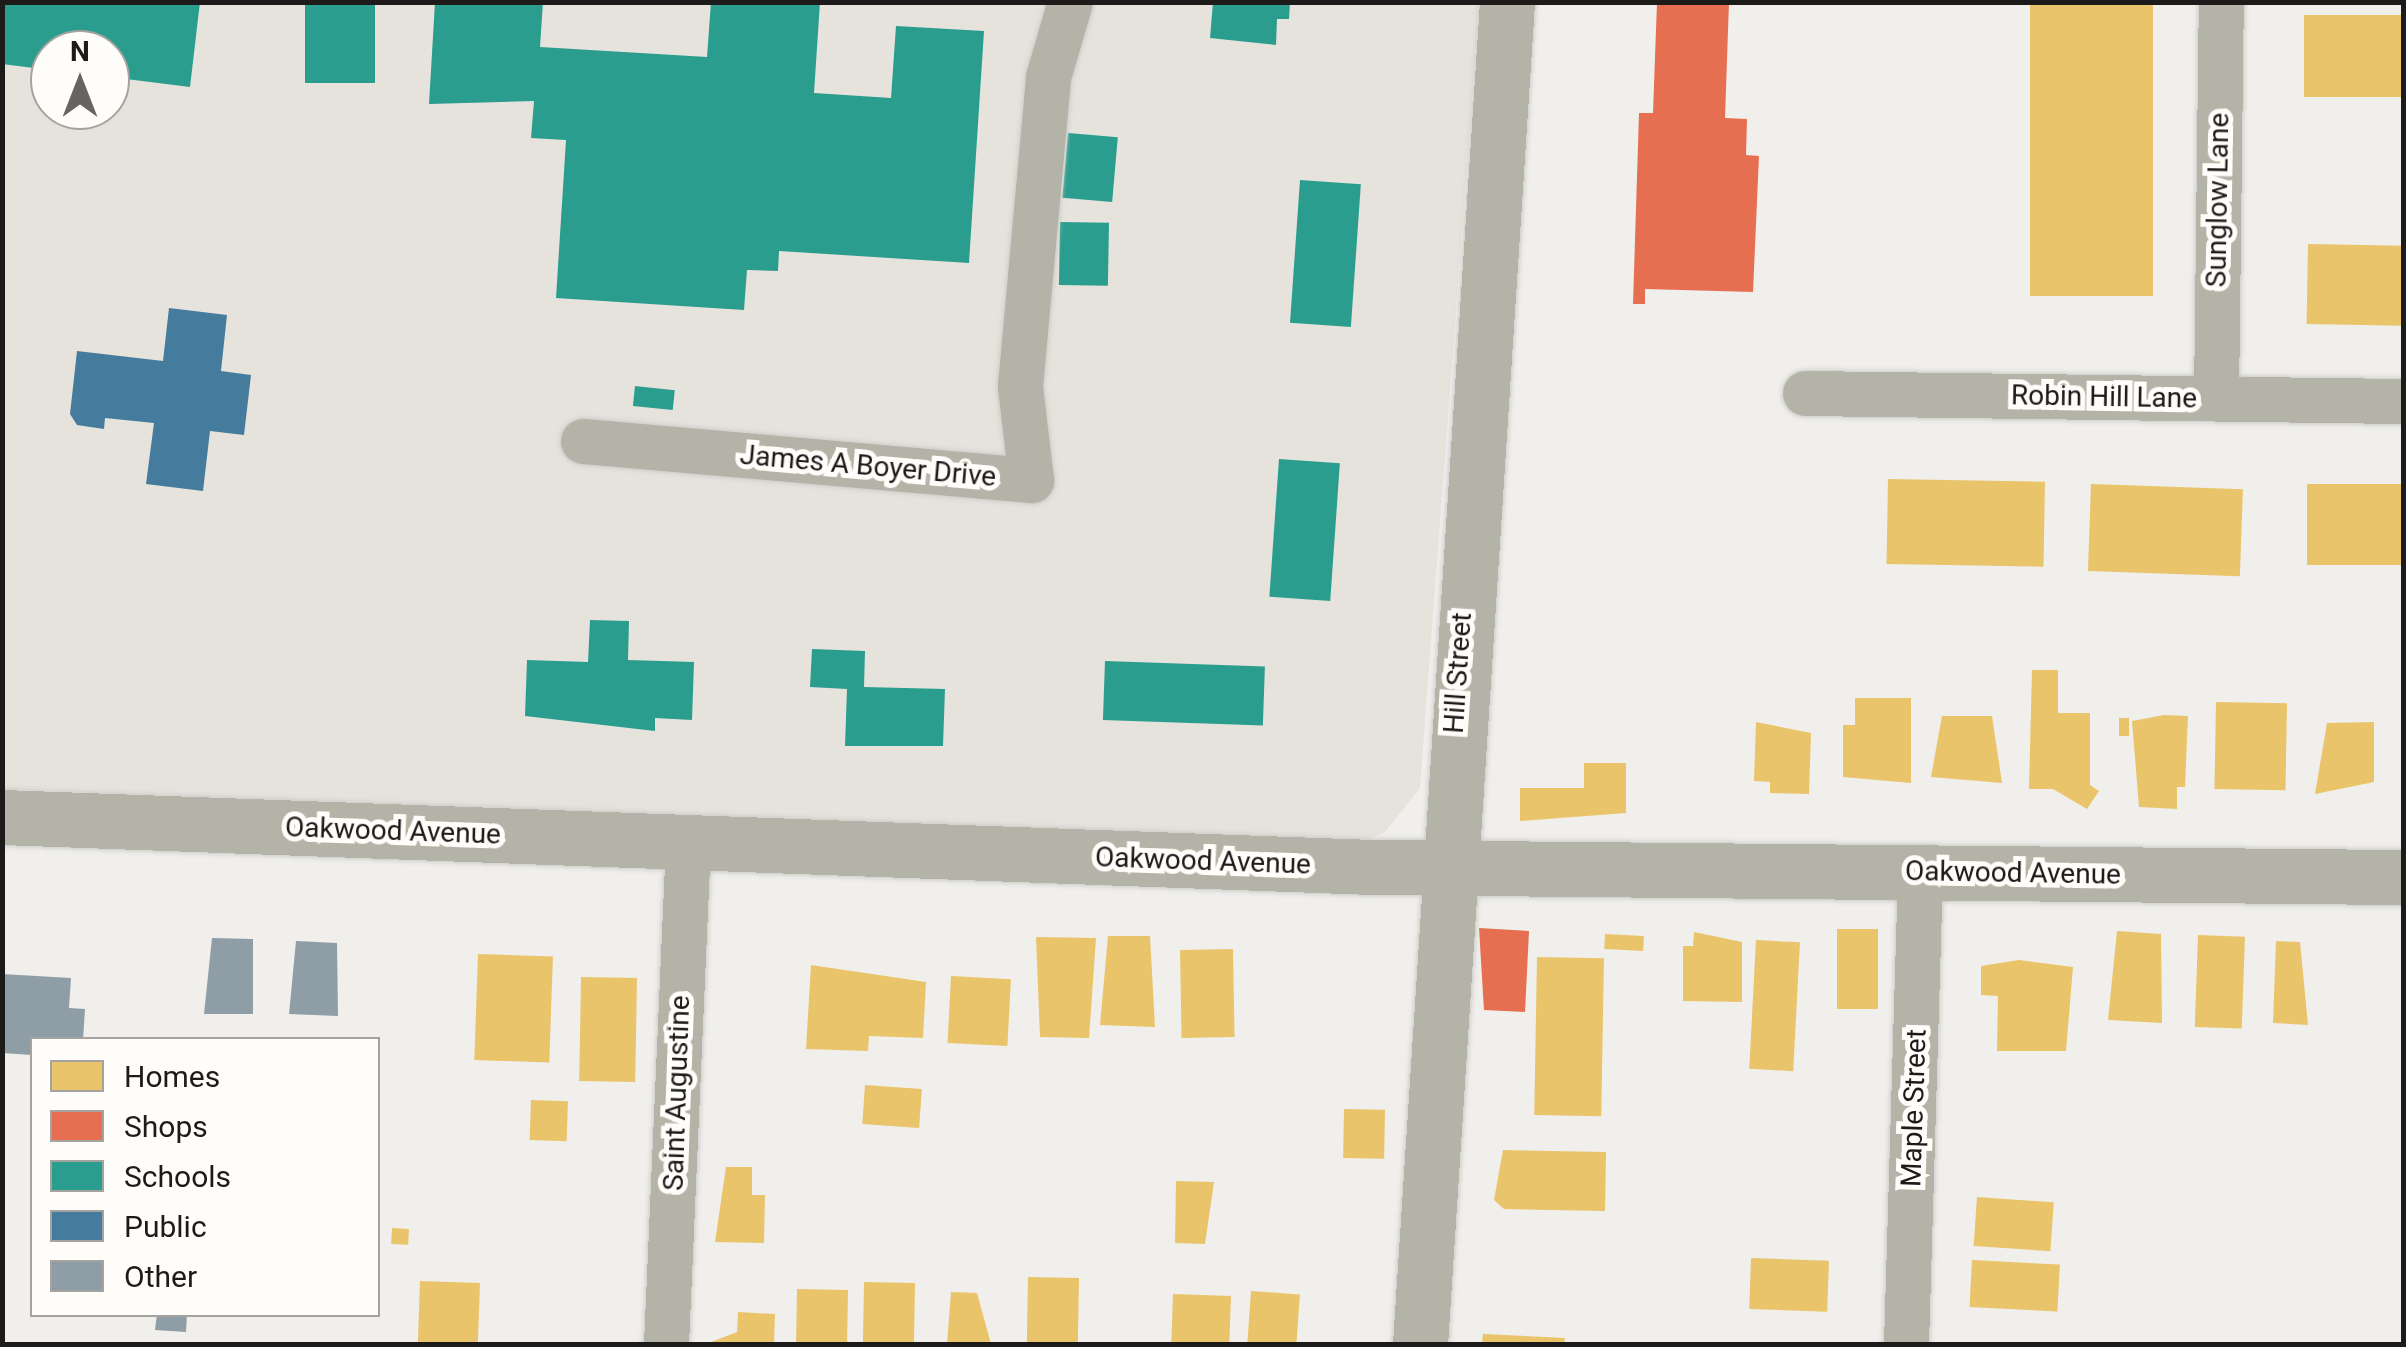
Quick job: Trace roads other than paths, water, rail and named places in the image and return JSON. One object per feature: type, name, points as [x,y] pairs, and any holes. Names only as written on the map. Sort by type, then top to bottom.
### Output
[{"type":"street","name":"James A Boyer Drive","points":[[583,441],[1030,480],[1020,386],[1048,78],[1070,2]]},
{"type":"street","name":"Hill Street","points":[[1420,1344],[1446,868],[1507,2]]},
{"type":"street","name":"Sunglow Lane","points":[[2216,398],[2221,2]]},
{"type":"street","name":"Robin Hill Lane","points":[[1805,393],[2404,401]]},
{"type":"street","name":"Oakwood Avenue","points":[[2,817],[1446,868],[2404,877]]},
{"type":"street","name":"Saint Augustine","points":[[666,1344],[688,842]]},
{"type":"street","name":"Maple Street","points":[[1906,1344],[1920,872]]}]
